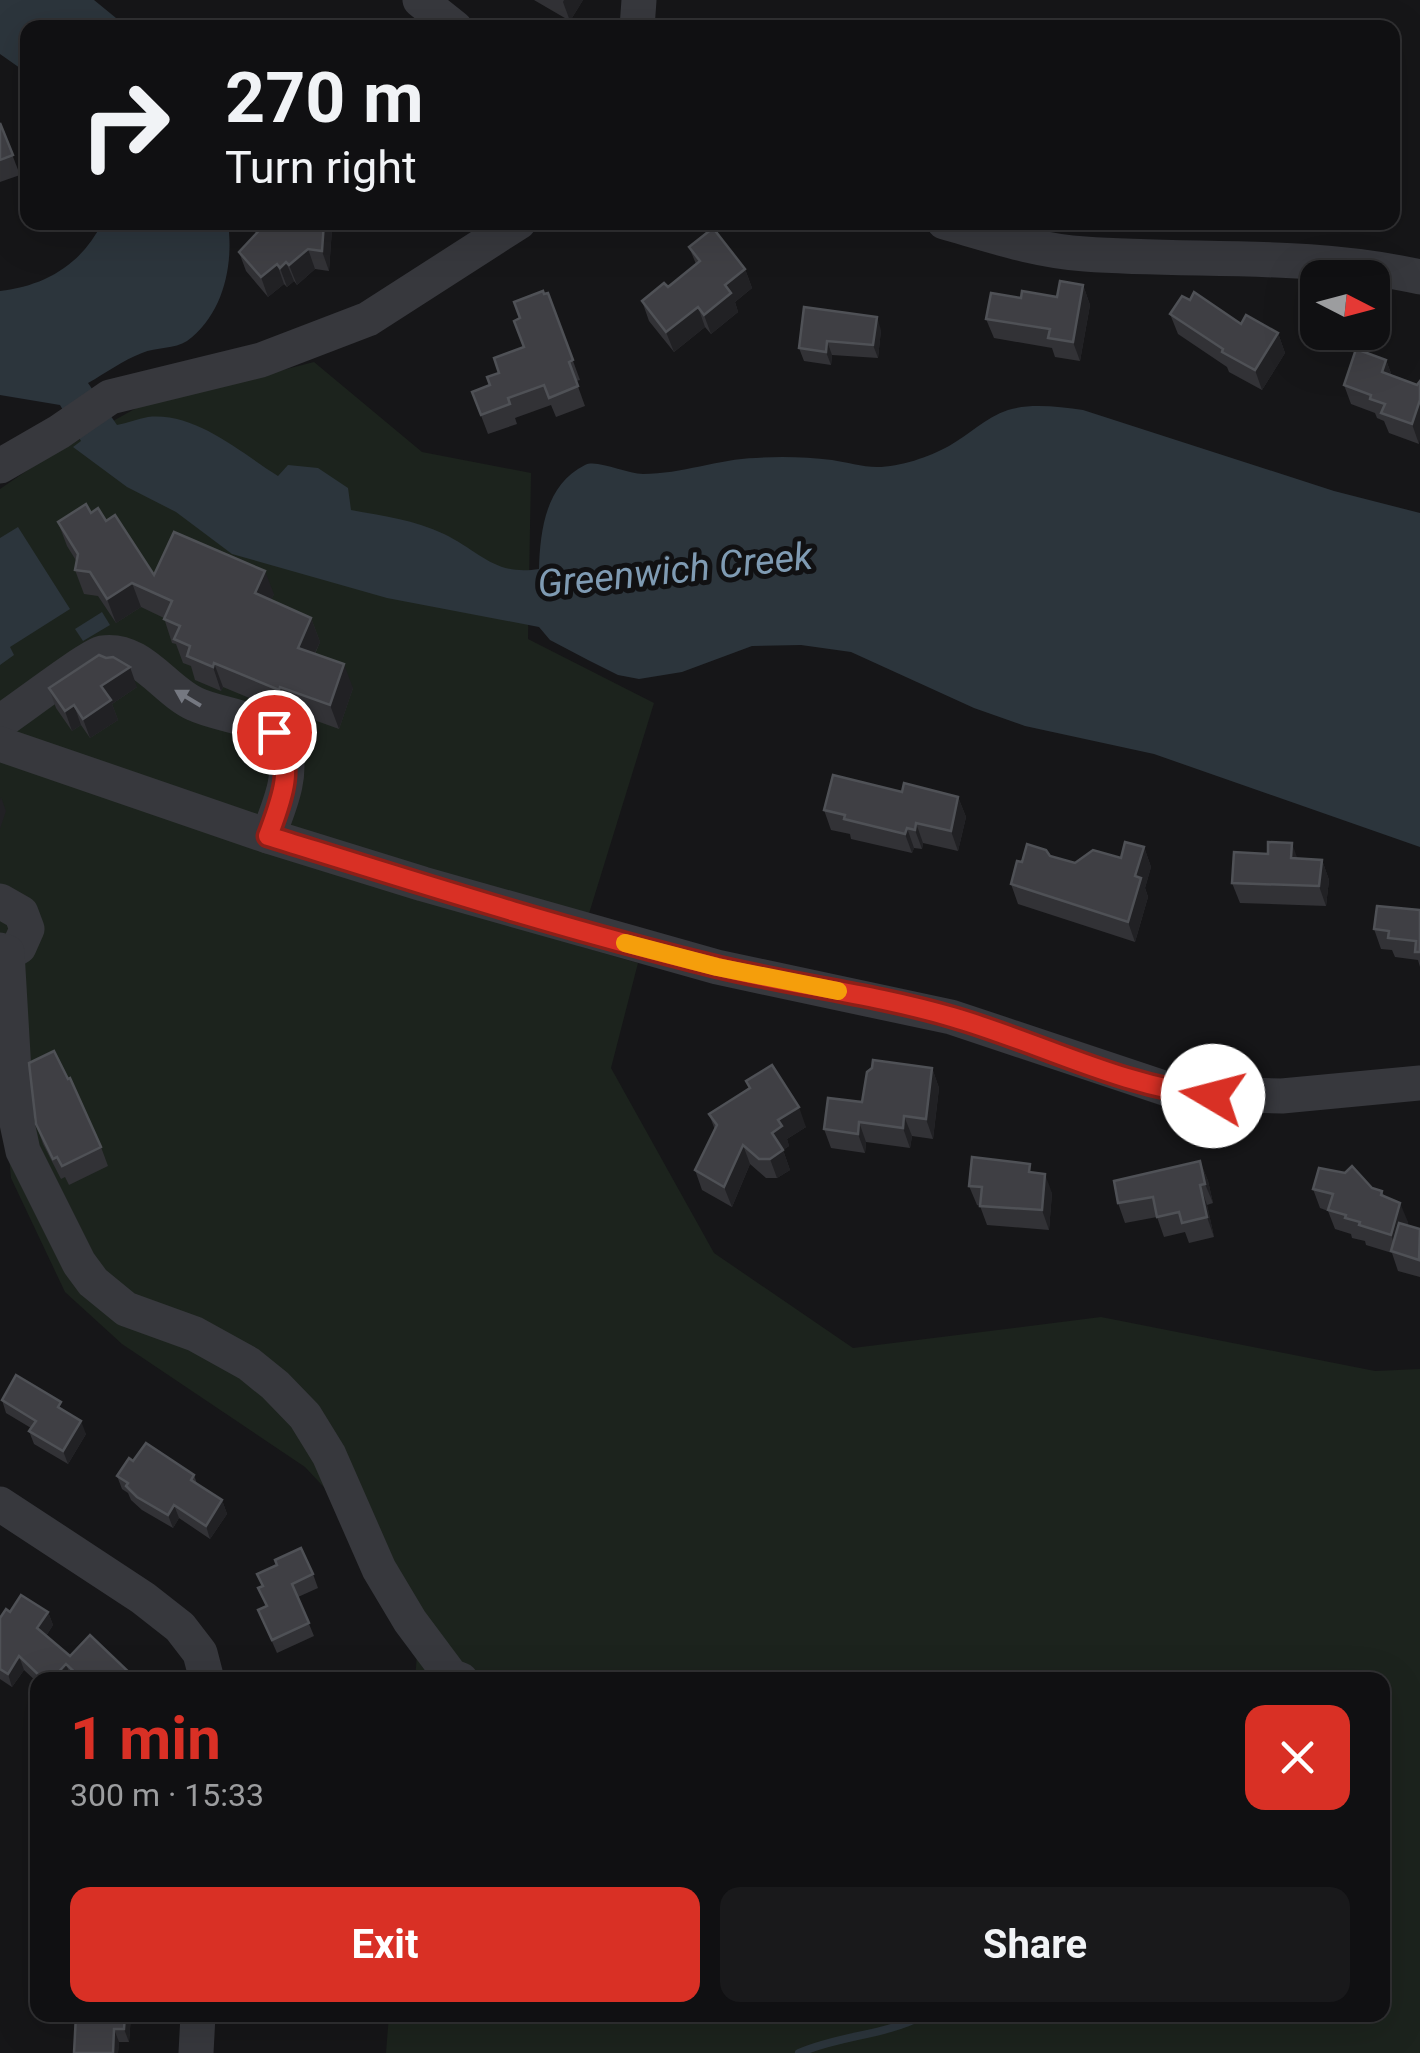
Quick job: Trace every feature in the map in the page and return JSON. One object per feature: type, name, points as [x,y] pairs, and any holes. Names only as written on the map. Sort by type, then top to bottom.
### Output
[{"type":"street","points":[[420,0],[445,20]]},
{"type":"street","points":[[0,466],[110,397],[261,360],[368,319],[507,230]]},
{"type":"street","points":[[973,230],[1027,245],[1083,254],[1268,257],[1420,277]]},
{"type":"street","points":[[0,722],[100,653],[124,655],[160,676],[194,704],[274,732],[285,750],[286,769],[283,794],[268,836]]},
{"type":"street","points":[[0,744],[268,836],[632,945],[951,1017],[1178,1093],[1282,1096],[1420,1083]]},
{"type":"street","points":[[0,901],[16,909],[26,923],[22,942],[4,951],[17,1123],[23,1151],[79,1264],[93,1282],[126,1309],[195,1334],[249,1364],[305,1416],[329,1456],[379,1568],[410,1622],[448,1672]]},
{"type":"street","points":[[0,1504],[180,1627],[200,1654],[205,1672]]},
{"type":"street","points":[[196,2053],[198,2022]]},
{"type":"shaded area","points":[[314,362],[422,452],[531,473],[528,639],[654,703],[579,946],[638,963],[611,1068],[714,1253],[853,1348],[1101,1317],[1375,1371],[1420,1369],[1420,2053],[386,2053],[388,2022],[1390,2022],[1390,1672],[416,1672],[417,1654],[335,1499],[305,1467],[122,1344],[65,1292],[11,1178],[0,1062],[0,489],[41,461],[140,406]]},
{"type":"water","points":[[0,0],[94,0],[118,20],[20,20],[20,68],[0,54]]},
{"type":"water","name":"Greenwich Creek","points":[[98,230],[228,230],[223,288],[199,330],[182,344],[147,351],[88,383],[117,425],[166,417],[200,427],[278,476],[288,465],[318,468],[348,488],[351,510],[433,529],[488,561],[510,569],[539,569],[544,524],[554,496],[572,473],[585,465],[643,474],[742,459],[784,457],[886,467],[933,454],[1000,413],[1026,407],[1083,410],[1334,491],[1420,513],[1420,847],[1154,754],[1025,726],[974,708],[851,652],[801,645],[752,646],[682,672],[639,679],[618,675],[588,660],[550,640],[539,627],[387,598],[232,554],[176,512],[127,487],[73,447],[81,441],[60,405],[0,395],[0,291],[47,278],[73,261]]},
{"type":"water","points":[[18,527],[70,609],[10,647],[14,655],[0,665],[0,538]]},
{"type":"water","points":[[102,612],[110,625],[83,641],[75,629]]},
{"type":"building","points":[[0,123],[13,155],[0,160]]},
{"type":"building","points":[[260,230],[323,230],[322,251],[308,249],[289,265],[286,262],[280,268],[277,264],[261,277],[239,252]]},
{"type":"building","points":[[715,230],[745,269],[725,285],[731,293],[704,315],[698,307],[666,332],[642,301],[664,283],[668,287],[700,261],[689,247]]},
{"type":"building","points":[[1060,281],[1083,285],[1073,342],[1048,338],[1050,329],[986,319],[991,293],[1021,298],[1022,291],[1057,297]]},
{"type":"building","points":[[543,291],[548,293],[573,360],[569,362],[578,386],[549,398],[544,385],[508,398],[510,404],[481,415],[472,392],[490,385],[487,377],[499,373],[494,358],[524,347],[514,321],[520,318],[514,302]]},
{"type":"building","points":[[1194,292],[1241,324],[1246,315],[1278,333],[1255,370],[1222,352],[1223,349],[1170,314],[1182,296],[1190,300]]},
{"type":"building","points":[[804,307],[877,317],[873,345],[827,341],[826,352],[799,348]]},
{"type":"building","points":[[1356,350],[1386,360],[1382,372],[1417,385],[1420,381],[1420,400],[1412,424],[1381,413],[1385,404],[1344,385]]},
{"type":"building","points":[[86,504],[91,513],[98,508],[106,521],[115,515],[154,575],[174,532],[265,571],[255,593],[311,618],[298,648],[344,664],[330,705],[187,656],[190,646],[174,639],[180,626],[164,619],[172,601],[132,583],[107,599],[90,572],[75,570],[78,554],[58,522]]},
{"type":"building","points":[[99,655],[113,657],[130,667],[101,686],[111,700],[83,719],[74,705],[65,711],[49,688]]},
{"type":"building","points":[[833,775],[902,792],[904,783],[958,797],[951,831],[916,823],[915,830],[907,828],[905,834],[824,810]]},
{"type":"building","points":[[1125,842],[1144,847],[1135,876],[1141,878],[1128,922],[1011,884],[1027,844],[1075,863],[1093,850],[1121,858]]},
{"type":"building","points":[[1268,842],[1292,843],[1291,858],[1322,860],[1319,886],[1232,883],[1234,852],[1268,854]]},
{"type":"building","points":[[1377,906],[1420,910],[1420,952],[1415,952],[1416,941],[1388,938],[1389,931],[1374,929]]},
{"type":"building","points":[[54,1051],[101,1147],[62,1166],[57,1157],[53,1159],[36,1124],[29,1063]]},
{"type":"building","points":[[873,1060],[932,1068],[926,1119],[904,1116],[903,1128],[859,1122],[858,1134],[824,1129],[828,1098],[862,1102]]},
{"type":"building","points":[[772,1065],[799,1107],[778,1120],[782,1126],[772,1133],[783,1150],[770,1159],[759,1159],[743,1145],[724,1187],[695,1170],[717,1125],[709,1114],[750,1088],[746,1081]]},
{"type":"building","points":[[972,1157],[1030,1164],[1029,1172],[1045,1174],[1042,1210],[980,1206],[982,1187],[969,1186]]},
{"type":"building","points":[[1200,1161],[1207,1217],[1182,1223],[1179,1212],[1157,1217],[1153,1197],[1118,1203],[1114,1181]]},
{"type":"building","points":[[1352,1166],[1372,1188],[1382,1191],[1381,1195],[1400,1203],[1391,1235],[1328,1210],[1333,1194],[1313,1189],[1319,1168],[1345,1173]]},
{"type":"building","points":[[1399,1223],[1420,1229],[1419,1260],[1391,1251]]},
{"type":"building","points":[[16,1375],[61,1402],[58,1407],[81,1421],[63,1451],[29,1431],[36,1421],[2,1400]]},
{"type":"building","points":[[146,1443],[194,1475],[191,1480],[222,1500],[206,1526],[174,1505],[168,1515],[137,1497],[126,1486],[128,1483],[117,1476]]},
{"type":"building","points":[[301,1548],[313,1574],[292,1584],[309,1623],[272,1640],[258,1610],[267,1606],[258,1588],[263,1586],[257,1574]]},
{"type":"building","points":[[21,1595],[48,1612],[37,1628],[70,1656],[90,1635],[129,1672],[74,1672],[66,1664],[58,1672],[36,1672],[19,1656],[8,1674],[0,1669],[0,1618],[6,1609],[10,1612]]},
{"type":"building","points":[[76,2022],[124,2022],[124,2029],[114,2029],[113,2053],[74,2053]]},
{"type":"waterway","points":[[799,2053],[909,2022]]},
{"type":"slow traffic","points":[[625,943],[717,967],[838,991]]},
{"type":"route","points":[[274,732],[285,750],[286,769],[283,794],[268,836],[598,936],[717,967],[951,1017],[1144,1084],[1178,1093],[1213,1096]]}]
